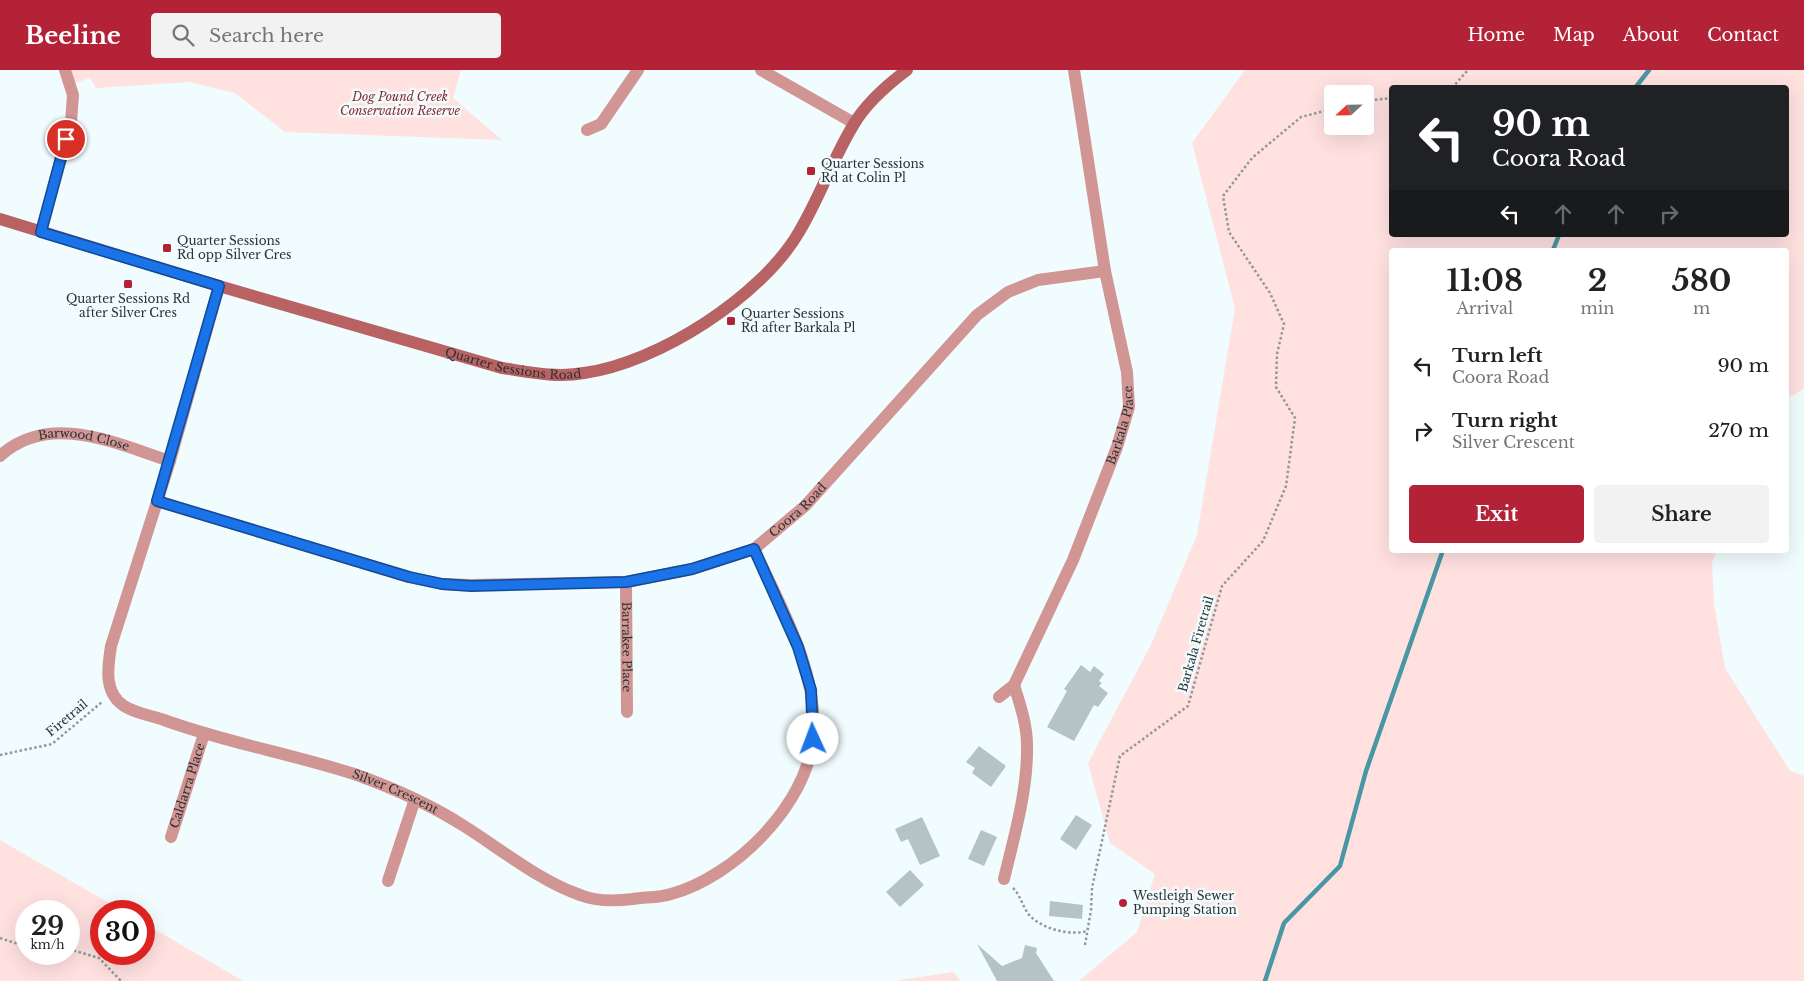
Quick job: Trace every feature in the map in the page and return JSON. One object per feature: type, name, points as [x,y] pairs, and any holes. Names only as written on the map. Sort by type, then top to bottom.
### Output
[{"type":"main road","name":"Quarter Sessions Road","points":[[0,219],[219,286],[502,368],[540,374],[582,374],[621,366],[679,338],[743,296],[773,268],[799,232],[854,123],[874,98],[907,70]]},
{"type":"street","points":[[41,232],[71,122],[74,95],[65,70]]},
{"type":"street","points":[[588,130],[601,124],[638,70]]},
{"type":"street","points":[[761,70],[854,123]]},
{"type":"street","name":"Barkala Place","points":[[999,697],[1014,685],[1073,560],[1117,447],[1129,407],[1127,372],[1105,271],[1074,70]]},
{"type":"street","name":"Coora Road","points":[[157,501],[409,577],[442,584],[471,586],[626,582],[692,569],[754,549],[805,506],[977,316],[1008,292],[1038,280],[1105,271]]},
{"type":"street","points":[[113,694],[106,674],[111,646],[170,461],[219,286]]},
{"type":"street","name":"Barwood Close","points":[[0,456],[7,449],[27,440],[47,434],[71,433],[92,436],[170,461]]},
{"type":"street","name":"Silver Crescent","points":[[113,694],[123,705],[204,734],[357,776],[415,799],[462,824],[539,875],[582,896],[620,900],[670,895],[709,879],[740,856],[777,820],[800,782],[813,739],[811,690],[798,647],[754,549]]},
{"type":"street","name":"Barrakee Place","points":[[626,582],[627,712]]},
{"type":"street","points":[[1004,879],[1016,829],[1027,745],[1023,717],[1014,685]]},
{"type":"street","name":"Caldarra Place","points":[[171,837],[204,734]]},
{"type":"street","points":[[388,881],[415,799]]},
{"type":"path","points":[[1455,85],[1468,70]]},
{"type":"path","points":[[1374,100],[1389,98]]},
{"type":"path","name":"Barkala Firetrail","points":[[1085,946],[1092,888],[1120,756],[1188,706],[1222,586],[1263,541],[1286,486],[1295,418],[1276,387],[1277,354],[1284,324],[1270,293],[1229,232],[1223,196],[1252,158],[1301,118],[1324,111]]},
{"type":"path","name":"Firetrail","points":[[0,755],[52,744],[88,712],[113,694]]},
{"type":"path","points":[[1004,879],[1016,890],[1030,916],[1059,931],[1087,931]]},
{"type":"path","points":[[0,938],[15,943]]},
{"type":"path","points":[[80,952],[99,958],[121,981]]},
{"type":"green space","name":"Dog Pound Creek Conservation Reserve","points":[[70,70],[461,70],[453,98],[502,140],[285,132],[235,93],[189,82],[96,88],[90,78],[75,83]]},
{"type":"green space","points":[[1245,70],[1804,70],[1804,389],[1789,397],[1789,248],[1389,248],[1389,553],[1716,553],[1712,563],[1714,604],[1725,668],[1790,771],[1804,776],[1804,981],[1079,981],[1137,932],[1155,874],[1110,843],[1088,763],[1151,645],[1197,535],[1235,308],[1192,143]]},
{"type":"green space","points":[[0,840],[104,900],[90,900],[90,965],[155,965],[155,929],[243,981],[0,981]]},
{"type":"green space","points":[[954,972],[960,981],[893,981]]},
{"type":"building","points":[[1081,665],[1090,672],[1094,666],[1104,674],[1099,681],[1102,683],[1099,686],[1108,693],[1098,707],[1094,705],[1074,741],[1047,727],[1067,691],[1064,689]]},
{"type":"building","points":[[979,746],[1006,766],[991,787],[972,773],[975,768],[966,762]]},
{"type":"building","points":[[1076,815],[1092,825],[1076,850],[1060,839]]},
{"type":"building","points":[[922,817],[940,856],[920,865],[908,839],[901,842],[895,829]]},
{"type":"building","points":[[981,830],[997,837],[984,866],[968,859]]},
{"type":"building","points":[[910,870],[924,885],[900,907],[886,892]]},
{"type":"building","points":[[1050,901],[1083,905],[1082,919],[1049,916]]},
{"type":"building","points":[[977,944],[1002,966],[1022,958],[1025,945],[1037,948],[1036,953],[1054,981],[997,981]]},
{"type":"waterway","points":[[1637,85],[1649,70]]},
{"type":"waterway","points":[[1554,248],[1558,237]]},
{"type":"waterway","points":[[1265,981],[1284,923],[1340,866],[1366,771],[1442,553]]},
{"type":"place","name":"Quarter Sessions Rd at Colin Pl","points":[[811,171]]},
{"type":"place","name":"Quarter Sessions Rd opp Silver Cres","points":[[167,248]]},
{"type":"place","name":"Quarter Sessions Rd after Silver Cres","points":[[128,284]]},
{"type":"place","name":"Quarter Sessions Rd after Barkala Pl","points":[[731,321]]},
{"type":"place","name":"Westleigh Sewer Pumping Station","points":[[1123,903]]},
{"type":"route","points":[[66,139],[41,232],[219,286],[157,501],[409,577],[442,584],[471,586],[626,582],[692,569],[754,549],[798,647],[811,690],[813,739]]}]
